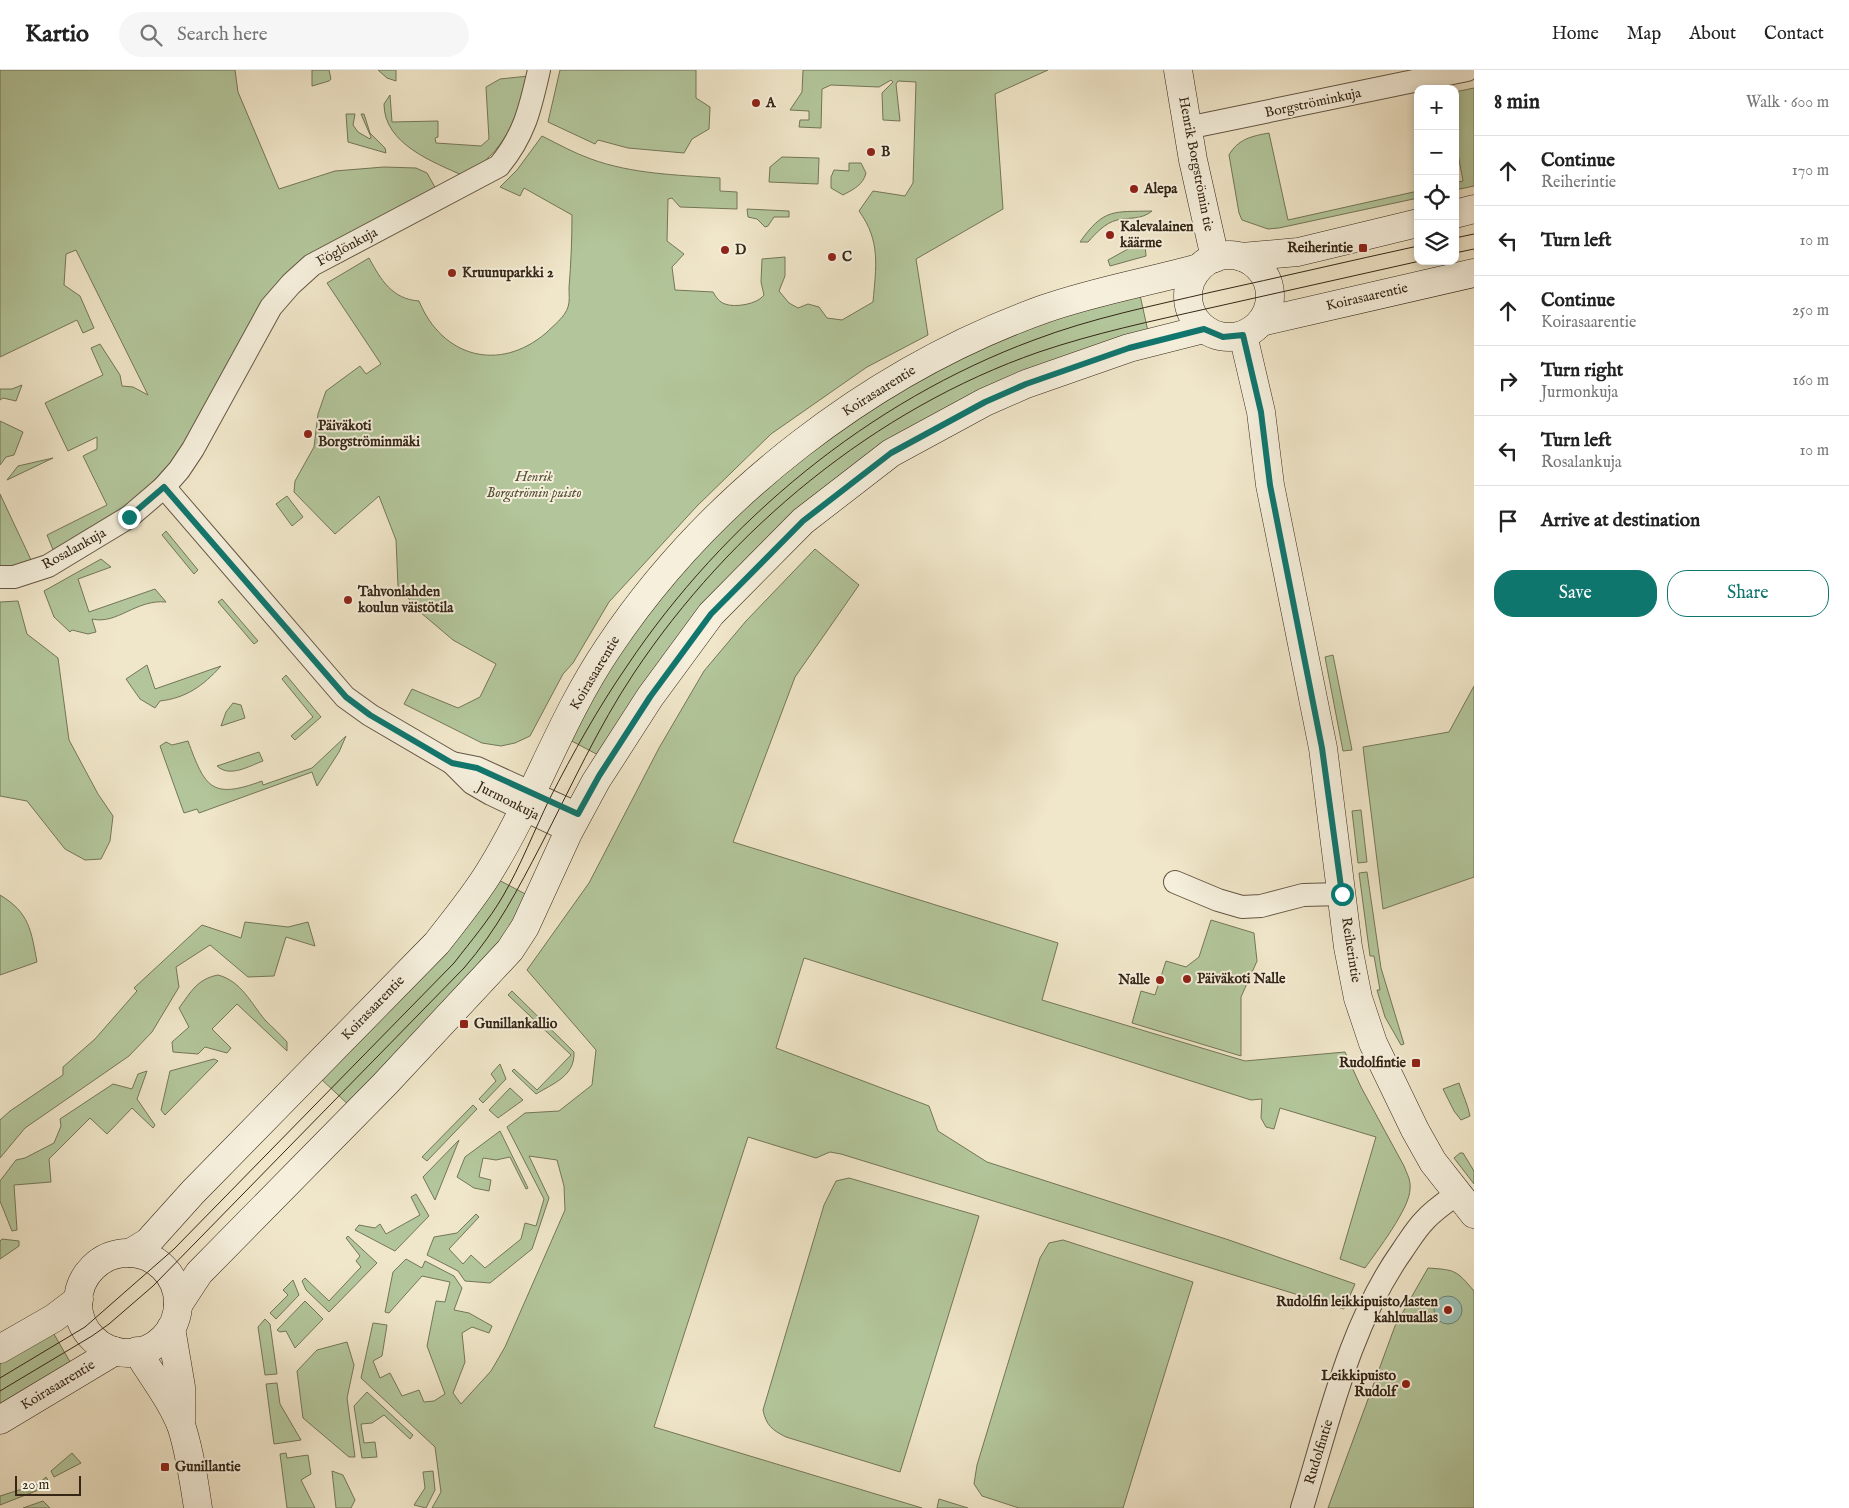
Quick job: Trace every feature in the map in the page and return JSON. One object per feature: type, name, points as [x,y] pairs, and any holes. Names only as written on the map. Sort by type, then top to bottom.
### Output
[{"type":"street","name":"Föglönkuja","points":[[164,487],[179,470],[193,449],[271,306],[312,265],[499,166],[510,152],[527,120],[540,70]]},
{"type":"street","name":"Henrik Borgströmin tie","points":[[1178,70],[1207,263]]},
{"type":"street","name":"Borgströminkuja","points":[[1187,128],[1467,70]]},
{"type":"street","points":[[1459,213],[1474,210]]},
{"type":"street","points":[[1242,257],[1261,270],[1270,287],[1268,309],[1252,328],[1223,337],[1204,329],[1194,318],[1188,298],[1191,282],[1207,263],[1224,256],[1242,257],[1298,252],[1414,224]]},
{"type":"street","name":"Koirasaarentie","points":[[130,1253],[148,1242],[193,1192],[437,943],[488,874],[607,648],[678,558],[739,495],[832,420],[888,384],[979,336],[1072,299],[1207,263]]},
{"type":"street","name":"Koirasaarentie","points":[[1252,328],[1474,273]]},
{"type":"street","name":"Reiherintie","points":[[1252,328],[1270,485],[1322,748],[1348,947],[1357,989],[1373,1043],[1415,1130],[1433,1162],[1465,1204]]},
{"type":"street","points":[[181,1427],[175,1317],[176,1288],[163,1267],[150,1258],[130,1253],[112,1256],[96,1265],[84,1280],[79,1299],[80,1314],[88,1332],[103,1345],[126,1351],[150,1347],[162,1339],[175,1317],[199,1273],[385,1084],[510,950],[525,927],[574,822],[599,776],[650,697],[711,614],[810,515],[891,453],[985,402],[1026,384],[1129,348],[1204,329]]},
{"type":"street","name":"Rosalankuja","points":[[0,577],[14,577],[48,566],[129,517],[164,487]]},
{"type":"street","name":"Jurmonkuja","points":[[164,487],[346,697],[370,715],[452,763],[477,768],[526,801],[574,822]]},
{"type":"street","points":[[1175,882],[1218,900],[1242,906],[1261,906],[1303,895],[1342,894]]},
{"type":"street","name":"Rudolfintie","points":[[1302,1508],[1341,1381],[1358,1334],[1376,1293],[1391,1266],[1424,1221],[1465,1204]]},
{"type":"street","points":[[0,1349],[54,1318],[79,1299]]},
{"type":"street","points":[[126,1351],[164,1394],[181,1427],[190,1460],[198,1508]]},
{"type":"street","name":"Koirasaarentie","points":[[0,1420],[126,1351]]},
{"type":"green space","points":[[0,70],[235,70],[238,92],[279,189],[335,171],[384,167],[416,168],[427,173],[436,189],[308,261],[179,453],[148,487],[119,511],[54,552],[47,535],[107,505],[83,456],[97,449],[97,437],[68,451],[45,403],[103,375],[91,348],[100,344],[120,375],[122,386],[133,387],[148,395],[76,250],[66,254],[64,285],[80,296],[94,328],[83,333],[77,320],[0,357]]},
{"type":"green space","points":[[312,70],[329,70],[331,79],[312,86]]},
{"type":"green space","points":[[378,70],[396,70],[396,81],[387,78]]},
{"type":"green space","points":[[560,70],[696,70],[696,98],[710,107],[709,129],[692,139],[684,153],[628,148],[598,140],[595,144],[548,122]]},
{"type":"green space","name":"Henrik Borgströmin puisto","points":[[803,70],[1048,70],[995,94],[1003,209],[916,259],[928,335],[867,367],[771,434],[697,506],[609,602],[573,663],[563,674],[530,736],[515,743],[501,746],[482,743],[404,704],[412,689],[458,708],[480,697],[496,664],[453,640],[420,612],[398,586],[396,540],[379,496],[335,534],[294,492],[295,481],[314,447],[318,414],[326,391],[360,366],[366,374],[381,364],[327,283],[369,258],[388,287],[401,297],[419,301],[429,320],[442,335],[457,346],[474,353],[491,355],[510,353],[528,345],[546,333],[568,307],[572,215],[524,188],[520,196],[500,187],[517,170],[542,136],[578,154],[607,164],[638,171],[720,178],[720,191],[737,192],[737,209],[680,207],[672,198],[668,199],[667,241],[684,254],[672,267],[675,290],[713,292],[721,302],[729,305],[752,303],[764,295],[761,282],[762,259],[785,257],[785,276],[779,291],[789,303],[798,308],[808,304],[819,307],[827,318],[842,320],[873,302],[876,266],[874,244],[866,222],[859,211],[873,191],[905,196],[913,183],[916,82],[898,81],[896,84],[900,121],[883,120],[882,93],[893,82],[891,80],[879,87],[831,85],[822,89],[821,128],[799,127],[800,120],[809,120],[809,111],[790,110],[802,92]]},
{"type":"green space","points":[[529,76],[520,107],[507,134],[490,156],[464,176],[412,150],[392,130],[386,118],[384,104],[390,95],[392,122],[438,121],[436,143],[481,146],[489,139],[486,87],[500,79]]},
{"type":"green space","points":[[1474,88],[1474,186],[1459,189],[1459,182],[1463,181],[1459,160],[1459,91]]},
{"type":"green space","points":[[346,114],[355,114],[353,125],[358,132],[370,139],[371,137],[361,114],[364,114],[370,133],[385,148],[386,153],[348,142]]},
{"type":"green space","points":[[1269,133],[1288,220],[1414,192],[1414,199],[1279,228],[1268,229],[1242,220],[1239,213],[1229,155],[1237,145],[1251,137]]},
{"type":"green space","points":[[782,157],[819,158],[818,184],[769,182],[770,167]]},
{"type":"green space","points":[[849,163],[861,163],[866,173],[860,184],[843,195],[831,188],[831,177],[834,170],[849,171]]},
{"type":"green space","points":[[747,209],[789,211],[789,217],[774,217],[768,226],[765,227],[757,219],[748,217]]},
{"type":"green space","points":[[1128,211],[1152,211],[1140,217],[1113,221],[1101,229],[1088,242],[1080,242],[1096,223],[1110,214]]},
{"type":"green space","points":[[1137,244],[1145,245],[1146,256],[1110,266],[1108,260]]},
{"type":"green space","points":[[1140,295],[1149,336],[830,492],[604,758],[564,737],[576,713],[701,543],[846,418],[1018,326]]},
{"type":"green space","points":[[22,385],[16,401],[3,398],[0,400],[0,389],[12,389]]},
{"type":"green space","points":[[0,421],[23,432],[14,455],[6,457],[0,465]]},
{"type":"green space","points":[[53,458],[7,480],[18,466]]},
{"type":"green space","points":[[0,494],[32,562],[15,568],[0,568]]},
{"type":"green space","points":[[287,496],[303,517],[292,526],[276,504]]},
{"type":"green space","points":[[166,531],[198,570],[194,574],[162,535]]},
{"type":"green space","points":[[815,549],[859,585],[795,677],[733,842],[1058,943],[1042,1000],[1245,1061],[1345,1052],[1361,1087],[1404,1166],[1410,1183],[1409,1197],[1399,1218],[1365,1268],[1340,1259],[1376,1137],[1280,1108],[1274,1129],[1266,1127],[1261,1118],[1262,1099],[1251,1100],[804,958],[776,1048],[929,1106],[938,1131],[987,1162],[1229,1240],[1355,1284],[1344,1309],[841,1154],[830,1152],[816,1158],[748,1137],[654,1427],[922,1508],[432,1508],[441,1492],[435,1447],[361,1378],[373,1323],[387,1325],[382,1356],[373,1361],[380,1378],[390,1373],[402,1396],[419,1390],[424,1402],[434,1401],[445,1394],[427,1346],[436,1301],[445,1302],[450,1282],[422,1276],[389,1313],[385,1312],[393,1272],[406,1259],[422,1268],[425,1261],[454,1276],[462,1288],[454,1310],[469,1313],[492,1326],[489,1333],[472,1327],[462,1333],[465,1362],[453,1393],[461,1404],[491,1371],[505,1347],[565,1210],[564,1186],[557,1160],[529,1156],[549,1198],[532,1249],[490,1283],[465,1281],[458,1271],[427,1255],[434,1237],[457,1233],[476,1214],[479,1217],[449,1249],[463,1264],[471,1255],[485,1268],[521,1239],[525,1223],[536,1226],[544,1199],[507,1127],[525,1113],[559,1111],[592,1085],[596,1050],[527,970],[589,883],[659,748],[704,671],[746,621]]},
{"type":"green space","points":[[101,559],[111,567],[78,579],[89,612],[155,589],[166,602],[145,604],[110,618],[92,619],[96,632],[88,634],[72,630],[70,632],[54,617],[44,591]]},
{"type":"green space","points":[[222,599],[258,641],[254,644],[218,602]]},
{"type":"green space","points":[[18,601],[27,634],[58,658],[69,740],[98,794],[113,816],[110,841],[101,859],[85,860],[65,849],[27,801],[0,796],[0,602]]},
{"type":"green space","points":[[1333,655],[1352,750],[1343,751],[1325,657]]},
{"type":"green space","points":[[147,665],[155,689],[221,666],[194,690],[178,697],[160,701],[155,708],[140,699],[126,679]]},
{"type":"green space","points":[[286,675],[321,717],[295,740],[291,736],[313,717],[282,679]]},
{"type":"green space","points":[[1474,686],[1474,877],[1383,909],[1363,747],[1449,732]]},
{"type":"green space","points":[[233,703],[241,705],[245,718],[221,726],[226,712]]},
{"type":"green space","points":[[346,736],[339,752],[317,786],[312,772],[199,813],[197,809],[184,813],[160,746],[166,742],[172,745],[188,741],[205,779],[221,789],[231,789],[245,787],[262,781],[263,785],[312,768]]},
{"type":"green space","points":[[259,752],[263,761],[240,770],[228,771],[217,766]]},
{"type":"green space","points":[[1361,810],[1367,862],[1358,863],[1352,811]]},
{"type":"green space","points":[[1367,872],[1381,968],[1404,1044],[1401,1045],[1385,1017],[1377,990],[1380,990],[1374,956],[1370,956],[1359,873]]},
{"type":"green space","points":[[493,877],[533,898],[520,922],[353,1109],[319,1077]]},
{"type":"green space","points":[[0,895],[18,909],[28,924],[37,962],[0,975]]},
{"type":"green space","points":[[1211,920],[1254,933],[1257,961],[1241,997],[1241,1056],[1132,1023],[1141,991],[1155,995],[1166,961],[1186,967],[1199,957]]},
{"type":"green space","points":[[245,922],[288,927],[308,922],[315,946],[286,937],[274,976],[248,977],[210,945],[176,967],[179,987],[152,1032],[129,1056],[25,1128],[0,1158],[0,1120],[10,1111],[63,1075],[63,1067],[95,1039],[137,991],[134,988],[202,925],[241,938]]},
{"type":"green space","points":[[218,975],[233,982],[245,993],[265,1020],[287,1042],[287,1051],[237,1004],[212,1029],[231,1048],[227,1053],[205,1047],[198,1054],[173,1052],[172,1042],[189,1027],[179,1008],[200,983]]},
{"type":"green space","points":[[512,991],[574,1052],[571,1067],[567,1073],[536,1094],[512,1071],[514,1069],[537,1090],[571,1055],[508,995]]},
{"type":"green space","points":[[214,1059],[218,1061],[165,1115],[161,1110],[170,1071]]},
{"type":"green space","points":[[500,1064],[506,1079],[483,1103],[479,1099],[496,1081],[491,1074]]},
{"type":"green space","points":[[147,1071],[137,1099],[155,1125],[153,1128],[132,1108],[107,1134],[90,1118],[49,1159],[51,1182],[14,1185],[17,1230],[12,1231],[0,1201],[0,1181],[16,1160],[25,1158],[54,1143],[61,1126],[60,1119],[113,1084],[132,1089],[138,1074]]},
{"type":"green space","points":[[1459,1083],[1470,1116],[1461,1120],[1454,1111],[1443,1089]]},
{"type":"green space","points":[[510,1088],[523,1100],[498,1118],[489,1110]]},
{"type":"green space","points":[[473,1105],[477,1109],[427,1161],[422,1157]]},
{"type":"green space","points":[[500,1131],[528,1188],[526,1189],[510,1157],[496,1160],[483,1158],[479,1177],[491,1180],[489,1191],[474,1188],[457,1177],[465,1157]]},
{"type":"green space","points":[[459,1140],[435,1200],[423,1177]]},
{"type":"green space","points":[[1463,1153],[1474,1171],[1474,1184],[1454,1158]]},
{"type":"green space","points":[[849,1178],[979,1216],[900,1472],[786,1437],[770,1426],[763,1410],[824,1205],[836,1181]]},
{"type":"green space","points":[[416,1194],[429,1216],[395,1251],[355,1230],[359,1225],[375,1228],[380,1224],[386,1234],[420,1215],[411,1197]]},
{"type":"green space","points":[[348,1236],[377,1263],[329,1312],[306,1290],[302,1281],[305,1278],[329,1301],[361,1267],[356,1261],[360,1256],[346,1238]]},
{"type":"green space","points":[[2,1239],[19,1241],[19,1246],[0,1259],[0,1241]]},
{"type":"green space","points":[[1063,1240],[1193,1282],[1123,1508],[1019,1508],[982,1496],[974,1484],[977,1465],[1040,1258],[1049,1243]]},
{"type":"green space","points":[[1428,1268],[1455,1272],[1474,1291],[1474,1508],[1328,1508],[1395,1326]]},
{"type":"green space","points":[[293,1280],[299,1295],[276,1319],[270,1313],[288,1295],[283,1290]]},
{"type":"green space","points":[[305,1301],[323,1319],[295,1348],[286,1331],[280,1332],[277,1330]]},
{"type":"green space","points":[[265,1319],[270,1324],[277,1374],[265,1375],[258,1327]]},
{"type":"green space","points":[[51,1329],[73,1367],[0,1411],[0,1360]]},
{"type":"green space","points":[[347,1342],[354,1365],[347,1398],[355,1457],[349,1457],[303,1418],[297,1371],[317,1350]]},
{"type":"green space","points":[[277,1383],[280,1404],[301,1440],[274,1444],[266,1384]]},
{"type":"green space","points":[[367,1392],[413,1435],[410,1439],[384,1415],[372,1423],[361,1424],[364,1443],[375,1442],[377,1457],[362,1458],[354,1406]]},
{"type":"green space","points":[[72,1453],[81,1463],[54,1477],[51,1471]]},
{"type":"green space","points":[[286,1453],[287,1458],[308,1455],[311,1474],[301,1480],[315,1508],[287,1508],[280,1454]]},
{"type":"green space","points":[[332,1471],[343,1475],[355,1500],[351,1508],[336,1508]]},
{"type":"green space","points":[[433,1471],[435,1490],[426,1508],[414,1505],[425,1488],[423,1472]]},
{"type":"green space","points":[[46,1477],[49,1482],[41,1489],[0,1505],[0,1496],[38,1484]]},
{"type":"green space","points":[[939,1499],[968,1508],[937,1508]]},
{"type":"green space","points":[[43,1501],[50,1508],[23,1508]]},
{"type":"water","name":"Rudolfin leikkipuisto/lasten kahluuallas","points":[[1448,1296],[1458,1300],[1462,1310],[1458,1320],[1448,1324],[1438,1320],[1434,1310],[1438,1300]]},
{"type":"tram line","points":[[1459,237],[1474,234]]},
{"type":"tram line","points":[[0,1378],[85,1327],[174,1249],[454,963],[486,922],[510,884],[568,764],[596,714],[627,666],[666,613],[708,562],[755,515],[805,472],[858,432],[914,396],[973,366],[1034,340],[1122,313],[1414,247]]},
{"type":"tram line","points":[[1459,252],[1474,249]]},
{"type":"tram line","points":[[0,1391],[92,1336],[153,1286],[464,968],[487,939],[515,893],[597,736],[634,673],[672,620],[715,570],[761,523],[811,480],[864,441],[920,406],[978,376],[1039,352],[1145,323],[1414,262]]},
{"type":"place","name":"A","points":[[756,103]]},
{"type":"place","name":"B","points":[[871,152]]},
{"type":"place","name":"Alepa","points":[[1134,189]]},
{"type":"place","name":"Kalevalainen käärme","points":[[1110,235]]},
{"type":"place","name":"Reiherintie","points":[[1363,248]]},
{"type":"place","name":"D","points":[[725,250]]},
{"type":"place","name":"C","points":[[832,257]]},
{"type":"place","name":"Kruunuparkki 2","points":[[452,273]]},
{"type":"place","name":"Päiväkoti Borgströminmäki","points":[[308,434]]},
{"type":"place","name":"Tahvonlahden koulun väistötila","points":[[348,600]]},
{"type":"place","name":"Päiväkoti Nalle","points":[[1187,979]]},
{"type":"place","name":"Nalle","points":[[1160,980]]},
{"type":"place","name":"Gunillankallio","points":[[464,1024]]},
{"type":"place","name":"Rudolfintie","points":[[1416,1063]]},
{"type":"place","name":"Rudolfin leikkipuisto/lasten kahluuallas","points":[[1448,1310]]},
{"type":"place","name":"Leikkipuisto Rudolf","points":[[1406,1384]]},
{"type":"place","name":"Gunillantie","points":[[165,1467]]},
{"type":"route","points":[[129,517],[149,502],[164,487],[346,697],[370,715],[452,763],[477,768],[500,777],[578,814],[599,776],[650,697],[711,614],[803,521],[891,453],[985,402],[1026,384],[1129,348],[1204,329],[1223,337],[1243,335],[1261,412],[1270,485],[1280,541],[1322,748],[1342,894]]}]
